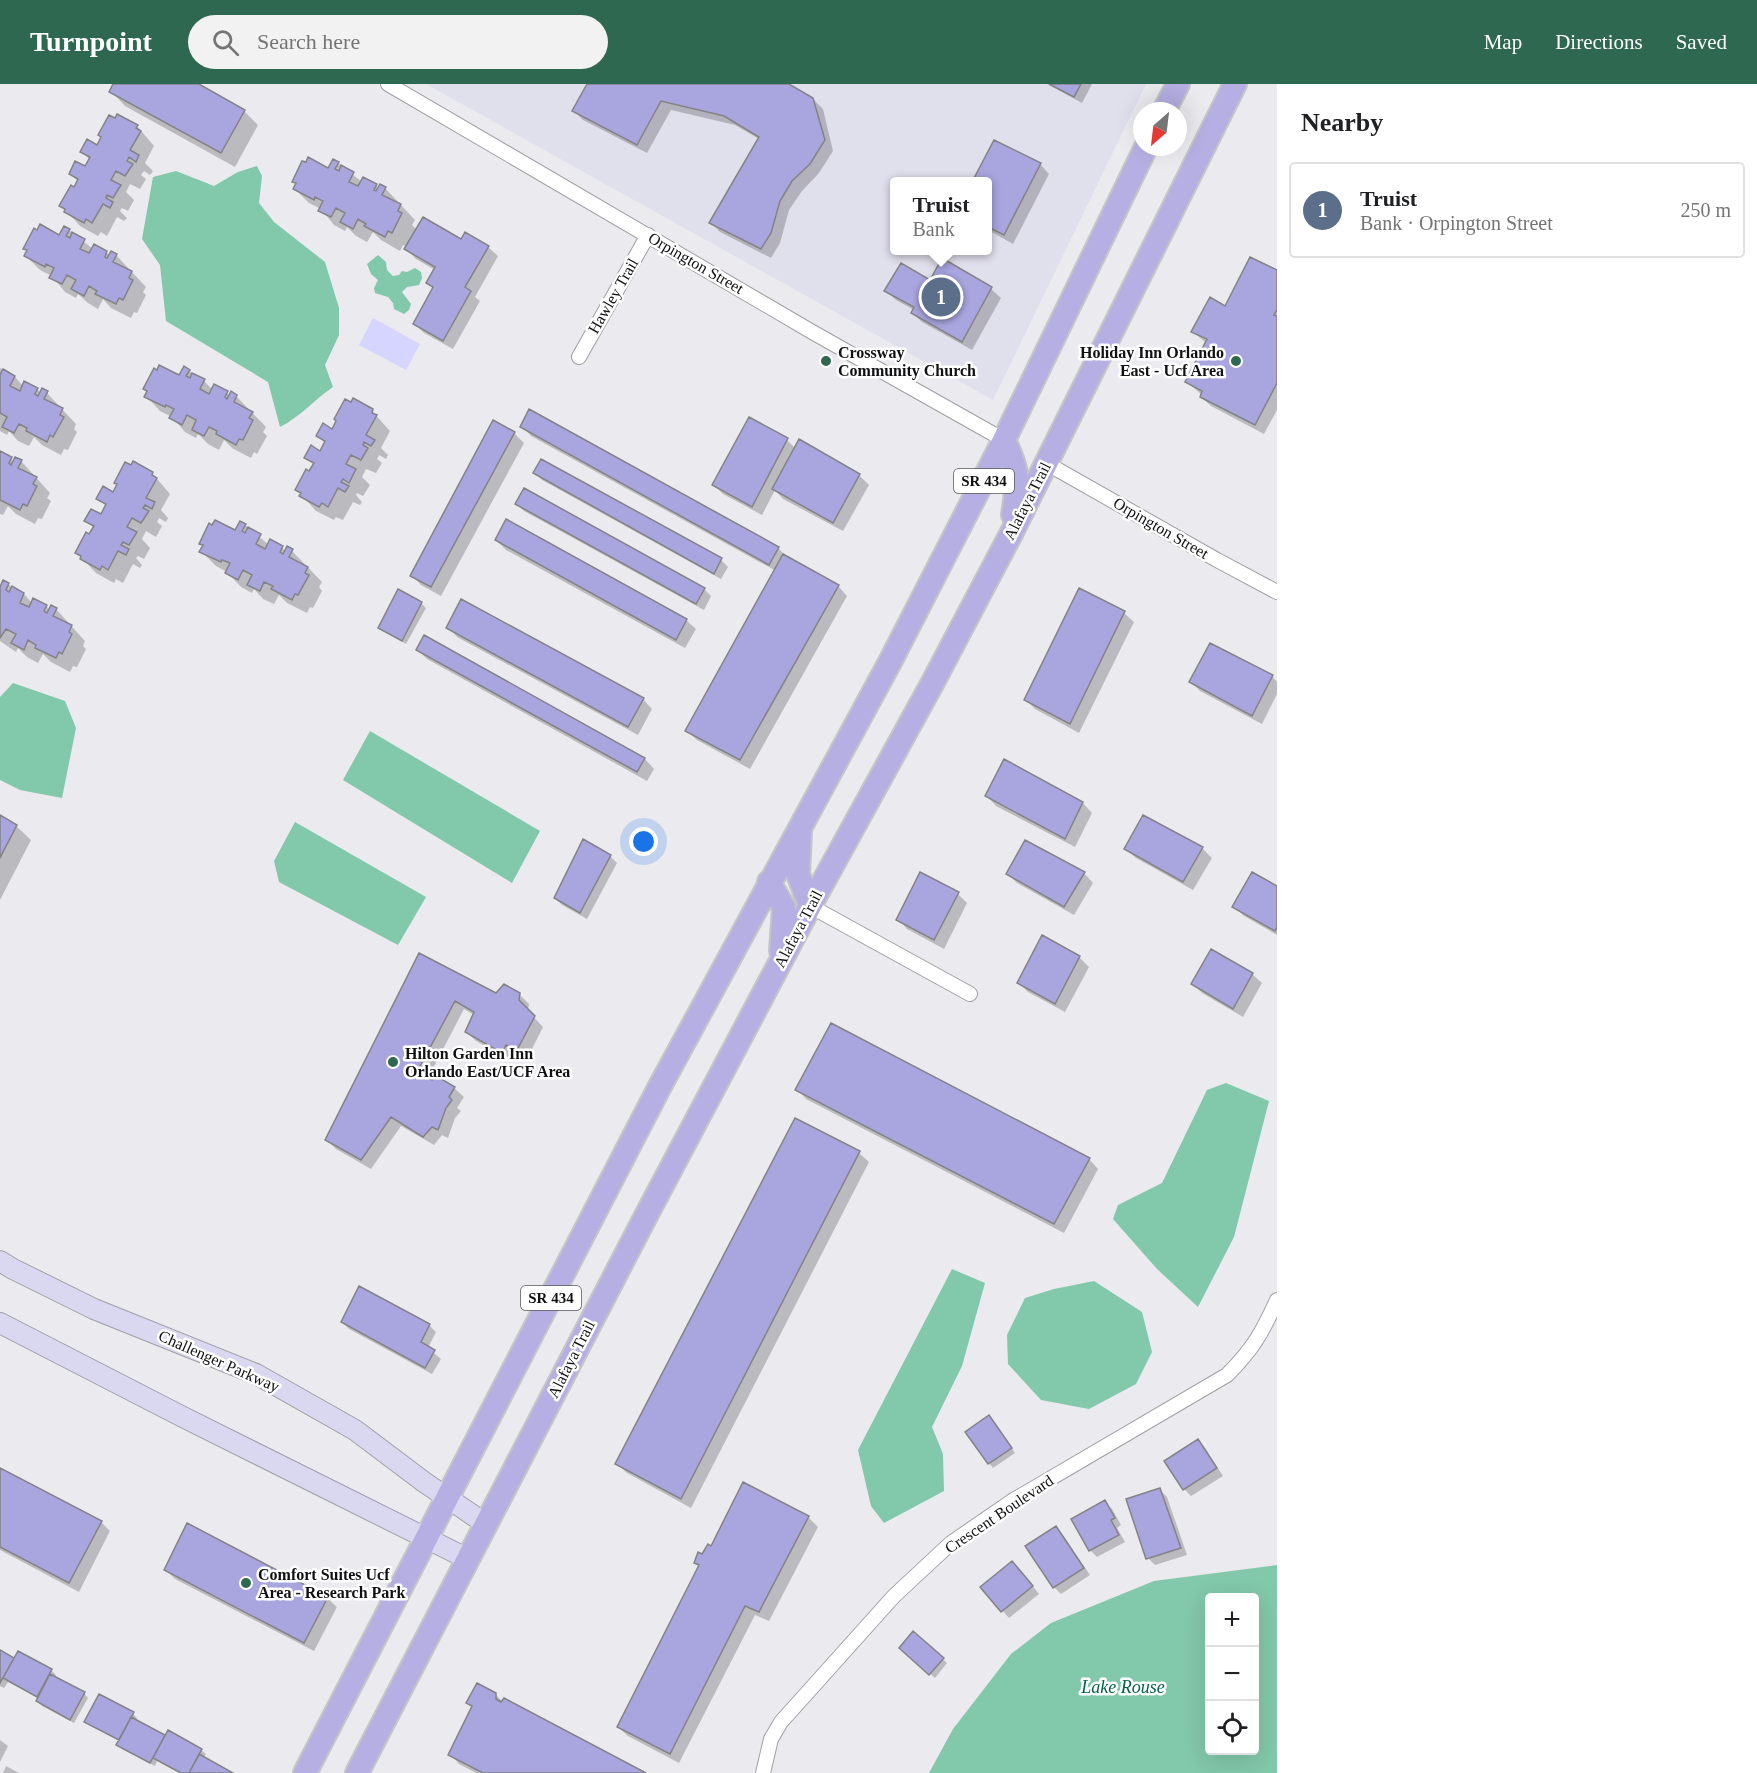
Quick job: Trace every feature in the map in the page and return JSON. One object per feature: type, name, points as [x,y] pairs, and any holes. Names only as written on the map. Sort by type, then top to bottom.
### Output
[{"type":"main road","points":[[1169,102],[1178,84]]},
{"type":"main road","name":"Alafaya Trail","points":[[357,1773],[780,962],[1011,534],[1235,84]]},
{"type":"main road","name":"SR 434","points":[[305,1773],[629,1145],[800,824],[890,662],[1005,440],[1142,156]]},
{"type":"main road","points":[[1005,440],[1015,464],[1017,480],[1011,534]]},
{"type":"main road","points":[[800,824],[798,874],[810,906]]},
{"type":"main road","points":[[770,882],[784,908],[780,962]]},
{"type":"main road","name":"Challenger Parkway","points":[[0,1260],[13,1269],[94,1309],[256,1374],[355,1430],[424,1482],[486,1524]]},
{"type":"main road","points":[[0,1323],[468,1559]]},
{"type":"street","name":"Orpington Street","points":[[388,84],[814,333],[1005,440]]},
{"type":"street","name":"Hawley Trail","points":[[579,357],[648,235]]},
{"type":"street","name":"Orpington Street","points":[[1046,463],[1277,592]]},
{"type":"street","points":[[810,906],[970,994]]},
{"type":"street","name":"Crescent Boulevard","points":[[763,1773],[771,1739],[781,1722],[894,1596],[951,1544],[1012,1501],[1227,1375],[1249,1353],[1277,1300]]},
{"type":"shaded area","points":[[426,84],[1146,84],[1137,102],[1133,102],[1133,111],[993,400]]},
{"type":"shaded area","points":[[373,318],[420,344],[406,370],[359,345]]},
{"type":"water","points":[[257,166],[262,176],[259,203],[274,222],[325,262],[339,308],[339,335],[325,365],[333,387],[280,427],[268,382],[166,321],[160,265],[142,239],[153,177],[176,171],[214,186],[238,172]]},
{"type":"water","points":[[378,255],[386,262],[387,270],[393,276],[415,268],[421,272],[422,278],[419,285],[407,287],[402,292],[411,304],[409,310],[404,314],[394,309],[388,297],[375,293],[374,288],[378,280],[371,274],[367,264]]},
{"type":"water","points":[[13,683],[65,701],[76,728],[62,798],[20,790],[0,780],[0,697]]},
{"type":"water","points":[[370,731],[540,831],[512,883],[343,780]]},
{"type":"water","points":[[295,822],[426,897],[398,945],[279,882],[274,861]]},
{"type":"water","points":[[1226,1083],[1269,1101],[1234,1237],[1198,1307],[1157,1269],[1113,1219],[1118,1205],[1162,1183],[1207,1090]]},
{"type":"water","points":[[952,1269],[985,1283],[962,1366],[932,1427],[943,1454],[944,1491],[884,1523],[871,1506],[858,1450]]},
{"type":"water","points":[[1094,1281],[1142,1312],[1152,1352],[1136,1384],[1089,1409],[1041,1400],[1008,1364],[1007,1335],[1025,1298],[1054,1289]]},
{"type":"water","name":"Lake Rouse","points":[[1277,1565],[1277,1773],[929,1773],[953,1729],[1011,1654],[1051,1623],[1154,1581]]},
{"type":"building","points":[[113,84],[199,84],[245,110],[221,153],[109,92]]},
{"type":"building","points":[[587,84],[789,84],[813,98],[825,140],[810,164],[792,181],[780,201],[771,233],[761,249],[709,223],[759,137],[724,116],[661,101],[637,145],[572,111]]},
{"type":"building","points":[[1049,84],[1081,84],[1074,97]]},
{"type":"building","points":[[117,114],[138,125],[136,128],[141,131],[130,150],[139,155],[136,162],[129,157],[127,161],[133,164],[125,176],[116,171],[111,180],[121,185],[113,198],[107,195],[106,198],[113,202],[110,208],[103,204],[92,223],[86,219],[84,223],[64,212],[65,209],[59,206],[71,185],[74,187],[78,179],[69,174],[75,161],[85,166],[90,157],[80,152],[87,139],[97,145],[101,137],[98,135],[109,115],[115,118]]},
{"type":"building","points":[[994,140],[1041,163],[1004,235],[992,229],[992,177],[975,177]]},
{"type":"building","points":[[308,157],[328,168],[333,159],[339,162],[335,169],[339,171],[341,165],[354,172],[349,182],[358,186],[363,177],[377,184],[374,190],[376,191],[380,184],[386,187],[382,195],[401,204],[398,211],[402,213],[392,233],[388,231],[385,237],[364,226],[366,224],[358,219],[353,229],[340,222],[345,213],[336,208],[331,217],[318,211],[323,201],[315,197],[314,200],[293,189],[296,183],[292,182],[302,161],[306,162]]},
{"type":"building","points":[[423,217],[461,239],[465,232],[489,246],[465,287],[471,291],[443,341],[413,324],[433,287],[426,283],[435,267],[404,249]]},
{"type":"building","points":[[40,224],[59,235],[64,226],[70,229],[66,236],[70,238],[72,232],[85,239],[80,249],[89,253],[94,244],[107,251],[105,257],[107,258],[111,251],[117,254],[113,262],[132,271],[129,278],[133,280],[123,300],[119,298],[116,304],[95,294],[97,291],[89,286],[84,296],[71,289],[76,280],[67,275],[62,284],[49,278],[54,268],[46,264],[45,267],[24,256],[27,250],[23,249],[34,228],[37,230]]},
{"type":"building","name":"Holiday Inn Orlando East - Ucf Area","points":[[1250,257],[1277,270],[1277,310],[1274,315],[1277,316],[1277,383],[1255,425],[1200,397],[1202,391],[1185,382],[1207,339],[1191,332],[1210,297],[1225,306]]},
{"type":"building","points":[[942,258],[992,287],[962,342],[911,313],[914,307],[884,291],[901,263],[930,280]]},
{"type":"building","points":[[159,365],[179,375],[184,366],[190,370],[186,376],[190,378],[192,373],[205,379],[200,389],[209,394],[214,384],[228,391],[225,397],[227,399],[231,391],[237,395],[234,402],[253,412],[249,418],[253,420],[243,440],[239,439],[236,445],[216,434],[217,431],[209,427],[204,436],[192,430],[196,420],[187,415],[182,425],[169,418],[174,409],[144,397],[147,391],[143,389],[154,368],[157,370]]},
{"type":"building","points":[[3,369],[15,376],[10,386],[20,391],[24,381],[38,388],[35,394],[38,396],[42,388],[48,391],[44,399],[63,408],[60,415],[64,417],[53,437],[50,435],[47,442],[26,431],[27,428],[19,424],[14,433],[2,427],[7,417],[0,413],[0,375]]},
{"type":"building","points":[[353,398],[373,409],[372,413],[377,415],[366,435],[375,440],[371,446],[364,442],[363,445],[368,448],[361,460],[351,455],[346,464],[356,469],[349,483],[343,479],[341,482],[349,486],[345,492],[338,488],[328,507],[322,503],[319,507],[299,496],[301,493],[295,490],[306,469],[309,471],[314,463],[304,458],[311,445],[320,451],[325,441],[316,436],[323,423],[332,429],[336,421],[334,419],[345,399],[351,402]]},
{"type":"building","points":[[529,409],[779,547],[769,565],[520,427]]},
{"type":"building","points":[[749,417],[788,438],[752,507],[712,485]]},
{"type":"building","points":[[493,420],[515,432],[431,587],[410,576]]},
{"type":"building","points":[[799,439],[860,474],[833,523],[772,489]]},
{"type":"building","points":[[0,451],[12,457],[9,463],[11,465],[15,457],[22,460],[18,468],[37,477],[33,484],[37,486],[27,506],[23,504],[20,510],[0,500]]},
{"type":"building","points":[[541,459],[722,558],[714,574],[533,473]]},
{"type":"building","points":[[133,461],[153,472],[152,475],[157,478],[146,498],[155,502],[152,509],[145,505],[143,508],[149,511],[141,523],[132,518],[127,527],[137,532],[129,545],[123,542],[121,545],[129,549],[126,555],[118,551],[108,570],[102,566],[100,570],[80,559],[81,556],[75,553],[86,532],[89,534],[94,526],[84,521],[91,509],[101,514],[106,504],[96,499],[103,486],[113,492],[117,484],[114,483],[125,462],[131,465]]},
{"type":"building","points":[[524,488],[705,588],[696,604],[515,504]]},
{"type":"building","points":[[506,519],[687,619],[676,640],[495,540]]},
{"type":"building","points":[[215,520],[235,530],[240,521],[246,524],[242,531],[245,533],[248,527],[261,534],[256,544],[265,549],[270,539],[283,546],[280,552],[283,554],[287,546],[293,549],[289,557],[308,567],[305,573],[309,575],[298,595],[295,594],[292,600],[271,589],[273,586],[264,582],[260,591],[247,585],[252,575],[243,570],[238,580],[225,573],[230,563],[222,560],[221,562],[199,552],[203,545],[199,544],[209,523],[212,525]]},
{"type":"building","points":[[783,554],[839,585],[740,760],[685,731]]},
{"type":"building","points":[[3,580],[9,583],[6,590],[9,592],[12,586],[24,593],[20,603],[29,607],[33,598],[47,605],[44,611],[47,613],[51,605],[57,608],[53,616],[72,625],[69,632],[72,634],[62,654],[59,652],[56,658],[35,648],[36,645],[28,640],[24,650],[11,643],[16,634],[6,629],[0,638],[0,587]]},
{"type":"building","points":[[1079,588],[1125,611],[1070,724],[1024,700]]},
{"type":"building","points":[[398,589],[422,602],[402,641],[378,628]]},
{"type":"building","points":[[461,599],[644,698],[628,727],[446,628]]},
{"type":"building","points":[[424,635],[645,758],[637,772],[416,650]]},
{"type":"building","points":[[1210,643],[1273,675],[1252,716],[1189,682]]},
{"type":"building","points":[[1004,759],[1083,802],[1065,839],[985,796]]},
{"type":"building","points":[[0,815],[17,825],[0,858]]},
{"type":"building","points":[[1143,815],[1203,847],[1183,882],[1124,849]]},
{"type":"building","points":[[583,839],[611,855],[580,913],[554,898]]},
{"type":"building","points":[[1025,840],[1085,872],[1064,907],[1006,874]]},
{"type":"building","points":[[920,872],[959,892],[934,940],[896,920]]},
{"type":"building","points":[[1252,872],[1277,886],[1277,927],[1275,931],[1232,907]]},
{"type":"building","points":[[1042,935],[1080,956],[1055,1004],[1017,983]]},
{"type":"building","points":[[1211,949],[1253,973],[1233,1009],[1191,984]]},
{"type":"building","name":"Hilton Garden Inn Orlando East/UCF Area","points":[[419,953],[496,993],[504,984],[520,993],[519,1000],[535,1016],[517,1050],[506,1045],[502,1053],[465,1032],[474,1012],[455,1001],[417,1072],[432,1080],[438,1077],[455,1087],[449,1097],[452,1100],[446,1108],[438,1130],[432,1127],[423,1137],[391,1117],[361,1160],[325,1140]]},
{"type":"building","points":[[831,1023],[1090,1158],[1054,1224],[795,1090]]},
{"type":"building","points":[[795,1118],[860,1151],[681,1499],[615,1464]]},
{"type":"building","points":[[359,1286],[430,1324],[421,1342],[435,1350],[425,1368],[341,1322]]},
{"type":"building","points":[[989,1415],[1012,1448],[988,1464],[965,1432]]},
{"type":"building","points":[[1198,1439],[1217,1468],[1183,1490],[1164,1461]]},
{"type":"building","points":[[0,1468],[102,1521],[69,1583],[0,1547]]},
{"type":"building","points":[[743,1482],[809,1516],[759,1612],[745,1606],[670,1754],[617,1727],[699,1565],[694,1563],[698,1552],[702,1554],[708,1544],[711,1546]]},
{"type":"building","points":[[1160,1488],[1181,1548],[1146,1559],[1126,1499]]},
{"type":"building","points":[[1105,1500],[1115,1518],[1111,1520],[1119,1535],[1089,1551],[1071,1519]]},
{"type":"building","name":"Comfort Suites Ucf Area - Research Park","points":[[187,1523],[328,1597],[304,1643],[164,1570]]},
{"type":"building","points":[[1056,1526],[1084,1568],[1053,1588],[1025,1546]]},
{"type":"building","points":[[1012,1561],[1033,1586],[1001,1612],[980,1587]]},
{"type":"building","points":[[913,1631],[944,1658],[929,1675],[899,1648]]},
{"type":"building","points":[[0,1650],[14,1658],[0,1683]]},
{"type":"building","points":[[18,1651],[52,1669],[37,1697],[3,1678]]},
{"type":"building","points":[[50,1674],[85,1692],[70,1720],[36,1701]]},
{"type":"building","points":[[477,1683],[496,1693],[496,1699],[501,1702],[504,1698],[646,1773],[483,1773],[448,1755],[472,1706],[466,1703]]},
{"type":"building","points":[[99,1694],[134,1712],[119,1740],[84,1722]]},
{"type":"building","points":[[131,1717],[165,1735],[150,1763],[116,1745]]},
{"type":"building","points":[[168,1730],[202,1749],[189,1773],[181,1773],[153,1758]]},
{"type":"building","points":[[199,1754],[233,1773],[189,1773]]},
{"type":"place","name":"Truist","points":[[941,297]]},
{"type":"place","name":"Crossway Community Church","points":[[826,361]]},
{"type":"place","name":"Holiday Inn Orlando East - Ucf Area","points":[[1236,361]]},
{"type":"place","name":"Hilton Garden Inn Orlando East/UCF Area","points":[[393,1062]]},
{"type":"place","name":"Comfort Suites Ucf Area - Research Park","points":[[246,1583]]}]
